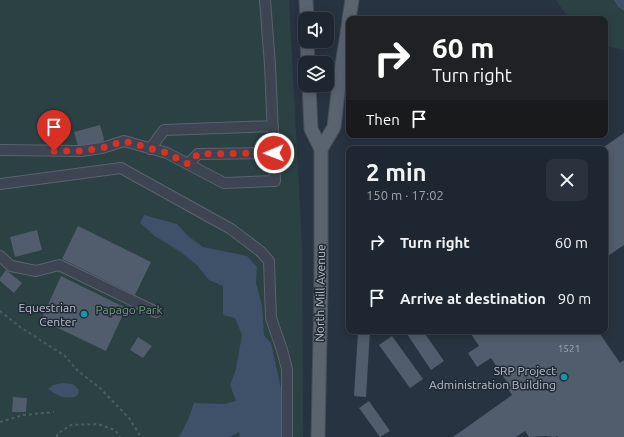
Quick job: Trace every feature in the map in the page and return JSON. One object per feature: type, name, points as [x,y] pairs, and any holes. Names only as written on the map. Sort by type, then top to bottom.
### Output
[{"type":"main road","points":[[306,0],[307,12]]},
{"type":"main road","points":[[350,16],[352,0]]},
{"type":"main road","points":[[321,149],[334,127],[338,84],[346,37]]},
{"type":"main road","name":"North Mill Avenue","points":[[309,92],[311,129],[321,149],[321,287],[318,437]]},
{"type":"lane","points":[[0,150],[81,151],[102,148],[124,141],[167,153],[224,183],[275,181],[265,0]]},
{"type":"lane","points":[[150,149],[164,130],[273,126]]},
{"type":"lane","points":[[188,164],[198,154],[274,153]]},
{"type":"lane","points":[[0,184],[121,168],[231,229],[260,251],[269,261],[271,318],[287,369],[287,437]]},
{"type":"lane","points":[[0,256],[11,266],[36,271],[59,265],[156,312]]},
{"type":"path","points":[[0,311],[20,327],[65,356],[78,371],[100,388],[124,413],[141,437]]},
{"type":"path","points":[[0,422],[23,416],[54,412]]},
{"type":"path","points":[[57,437],[57,434],[71,425],[98,424],[115,430],[120,437]]},
{"type":"green space","name":"Papago Park","points":[[0,0],[289,0],[302,245],[303,437],[0,437]]},
{"type":"green space","points":[[556,0],[614,0],[618,7],[624,11],[624,50],[608,47],[608,16],[567,16]]},
{"type":"water","points":[[614,0],[624,0],[624,11],[618,7]]},
{"type":"water","points":[[144,215],[177,224],[188,236],[203,247],[247,256],[257,267],[256,283],[262,305],[264,335],[271,343],[282,393],[284,437],[240,437],[239,432],[229,437],[179,437],[188,420],[194,403],[224,404],[236,401],[230,385],[236,369],[242,335],[235,318],[223,315],[223,286],[209,280],[196,264],[155,236],[140,223]]},
{"type":"water","points":[[63,383],[73,384],[79,390],[77,396],[69,398],[62,397],[48,389],[53,385]]},
{"type":"building","points":[[100,125],[104,141],[80,148],[74,132]]},
{"type":"building","points":[[624,133],[624,245],[608,256],[608,146],[605,146]]},
{"type":"building","points":[[78,226],[151,262],[135,295],[62,259]]},
{"type":"building","points":[[37,230],[42,250],[15,257],[10,237]]},
{"type":"building","points":[[6,270],[22,283],[14,293],[0,281],[0,278]]},
{"type":"building","name":"Equestrian Center","points":[[61,276],[126,308],[106,351],[41,320]]},
{"type":"building","points":[[358,334],[370,334],[366,397],[354,396]]},
{"type":"building","points":[[407,334],[425,334],[444,361],[431,370]]},
{"type":"building","name":"SRP Project Administration Building","points":[[471,334],[600,334],[620,363],[624,360],[624,437],[529,437],[525,431],[516,437],[453,437],[512,395],[508,389],[511,388],[491,358],[477,367],[468,353],[479,346]]},
{"type":"building","points":[[392,336],[423,379],[410,388],[379,345]]},
{"type":"building","points":[[138,337],[152,346],[143,358],[130,350]]},
{"type":"building","points":[[13,397],[27,398],[26,412],[12,412]]},
{"type":"building","points":[[369,401],[390,431],[380,437],[359,408]]},
{"type":"place","name":"Equestrian Center","points":[[84,314]]},
{"type":"place","name":"SRP Project Administration Building","points":[[564,377]]},
{"type":"route","points":[[54,151],[81,151],[102,148],[124,141],[167,153],[188,164],[198,154],[274,153]]}]
